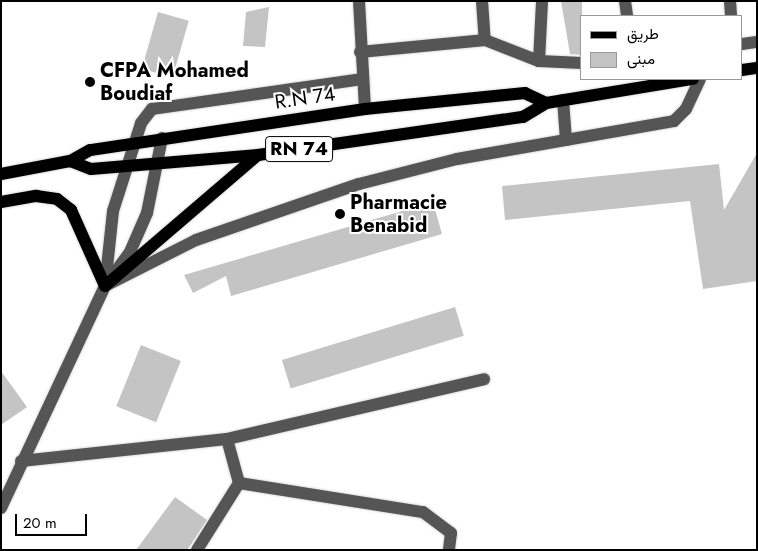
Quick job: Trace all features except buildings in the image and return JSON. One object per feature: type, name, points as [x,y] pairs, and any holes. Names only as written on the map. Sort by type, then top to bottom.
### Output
[{"type":"main road","points":[[743,70],[757,68]]},
{"type":"main road","name":"R.N 74","points":[[70,161],[92,169],[258,155],[523,117],[546,103],[687,80]]},
{"type":"main road","name":"R.N 74","points":[[1,174],[70,161],[90,150],[365,109],[525,93],[546,103]]},
{"type":"main road","points":[[1,202],[36,196],[57,199],[71,210],[105,286],[258,155]]},
{"type":"street","points":[[359,1],[360,52],[365,109]]},
{"type":"street","points":[[482,1],[485,40]]},
{"type":"street","points":[[540,61],[542,1]]},
{"type":"street","points":[[625,1],[627,15]]},
{"type":"street","points":[[730,1],[731,15]]},
{"type":"street","points":[[360,52],[485,40],[540,61],[580,63]]},
{"type":"street","points":[[743,44],[757,42]]},
{"type":"street","points":[[105,286],[114,211],[137,142],[141,123],[152,108],[362,79]]},
{"type":"street","points":[[105,286],[196,240],[359,184],[457,159],[674,121],[686,109],[700,80]]},
{"type":"street","points":[[564,100],[566,140]]},
{"type":"street","points":[[1,508],[21,461],[105,286],[130,252],[144,221],[162,138]]},
{"type":"street","points":[[21,461],[227,439],[484,379]]},
{"type":"street","points":[[196,550],[239,483],[227,439]]},
{"type":"street","points":[[239,483],[424,512],[451,533],[449,550]]},
{"type":"place","name":"CFPA Mohamed Boudiaf","points":[[90,82]]},
{"type":"place","name":"Pharmacie Benabid","points":[[340,214]]}]
